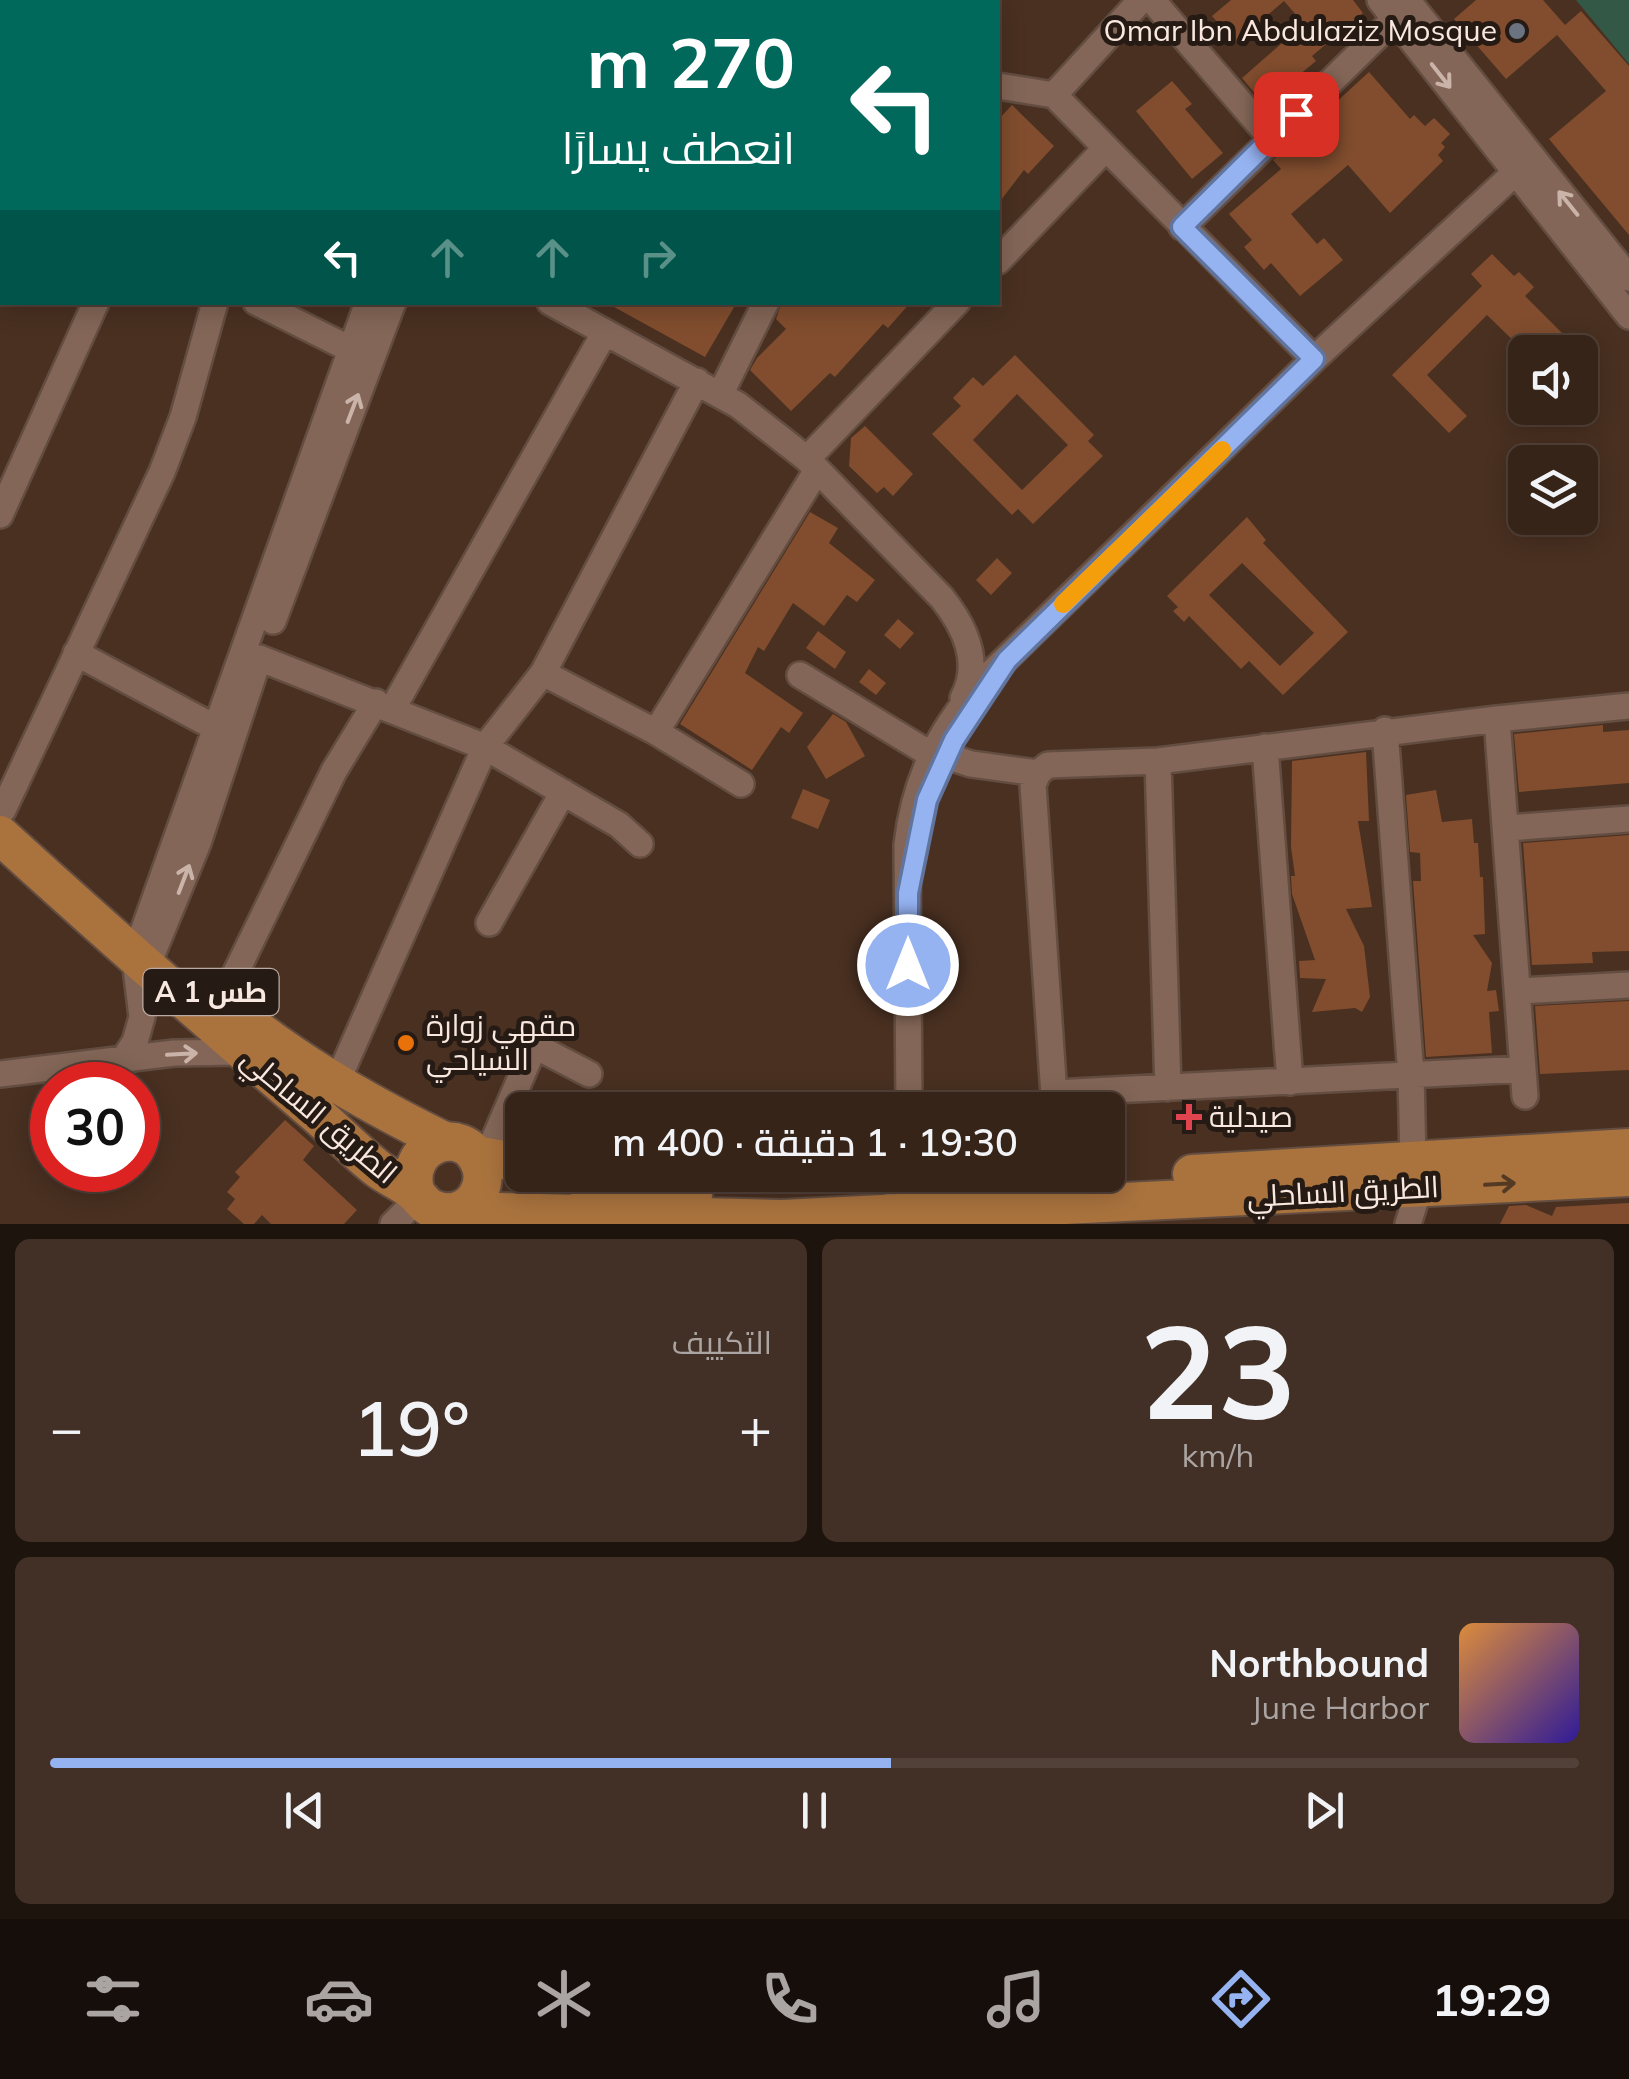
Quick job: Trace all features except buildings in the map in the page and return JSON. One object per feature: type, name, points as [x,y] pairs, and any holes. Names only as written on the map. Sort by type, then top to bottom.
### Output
[{"type":"highway","name":"الطريق الساحلي","points":[[1,817],[146,951],[241,1052],[426,1210],[702,1220],[795,1214],[897,1193],[954,1199],[1414,1191],[1629,1177]]},
{"type":"highway","name":"الطريق الساحلي","points":[[146,951],[336,1084],[483,1154]]},
{"type":"highway","points":[[434,1144],[483,1154],[482,1188],[468,1206],[426,1210],[412,1182],[417,1160],[434,1144]]},
{"type":"highway","name":"الطريق الساحلي","points":[[1125,1181],[1414,1191],[1629,1148]]},
{"type":"highway","name":"الطريق الساحلي","points":[[658,1192],[795,1214]]},
{"type":"highway","name":"الطريق الساحلي","points":[[954,1199],[988,1192]]},
{"type":"street","points":[[1054,95],[1141,0]]},
{"type":"street","points":[[1152,0],[1271,138]]},
{"type":"street","points":[[1182,227],[1398,6],[1524,164],[1629,316]]},
{"type":"street","points":[[1000,86],[1054,95],[1314,359]]},
{"type":"street","points":[[1000,259],[1106,148]]},
{"type":"street","points":[[1524,164],[1629,278]]},
{"type":"street","points":[[956,711],[1314,359],[1524,164]]},
{"type":"street","points":[[0,516],[95,305]]},
{"type":"street","points":[[1,817],[162,472],[214,305]]},
{"type":"street","points":[[262,305],[352,350]]},
{"type":"street","points":[[123,1060],[135,1042],[142,1017],[146,951],[216,728],[367,305]]},
{"type":"street","points":[[146,951],[198,843],[259,658],[392,305]]},
{"type":"street","points":[[720,395],[765,305]]},
{"type":"street","points":[[656,732],[812,464],[955,305]]},
{"type":"street","points":[[565,306],[605,332],[697,380],[812,464],[960,621],[969,643],[971,667],[967,690],[911,809],[907,845],[909,1092]]},
{"type":"street","points":[[222,1001],[334,771],[385,705],[605,332]]},
{"type":"street","points":[[336,1084],[484,747],[543,673],[697,380]]},
{"type":"street","points":[[76,653],[216,728]]},
{"type":"street","points":[[259,658],[484,747],[620,825],[640,844]]},
{"type":"street","points":[[938,755],[1007,660]]},
{"type":"street","points":[[543,673],[656,732],[741,784]]},
{"type":"street","points":[[800,675],[938,755],[971,764],[1038,773]]},
{"type":"street","points":[[1054,1092],[1034,785],[1038,773],[1048,766],[1158,761],[1386,730],[1629,706]]},
{"type":"street","points":[[1497,718],[1525,1096]]},
{"type":"street","points":[[1386,730],[1411,1075],[1414,1191]]},
{"type":"street","points":[[1265,747],[1290,1082]]},
{"type":"street","points":[[1158,761],[1168,1088]]},
{"type":"street","points":[[489,924],[563,792]]},
{"type":"street","points":[[1507,828],[1629,819]]},
{"type":"street","points":[[1518,991],[1629,984]]},
{"type":"street","points":[[483,1154],[531,1054],[540,1048],[548,1050],[589,1074]]},
{"type":"street","points":[[0,1074],[174,1053],[241,1052]]},
{"type":"street","points":[[1125,1093],[1523,1070]]},
{"type":"green space","points":[[1576,0],[1629,0],[1629,64]]},
{"type":"slow traffic","points":[[1063,604],[1222,450]]},
{"type":"place","name":"Omar Ibn Abdulaziz Mosque","points":[[1517,31]]},
{"type":"place","name":"مقهي زوارة السياحي","points":[[406,1043]]},
{"type":"place","name":"صيدلية","points":[[1189,1117]]},
{"type":"route","points":[[908,965],[908,893],[927,800],[954,740],[1007,660],[1314,359],[1182,227],[1296,114]]}]
